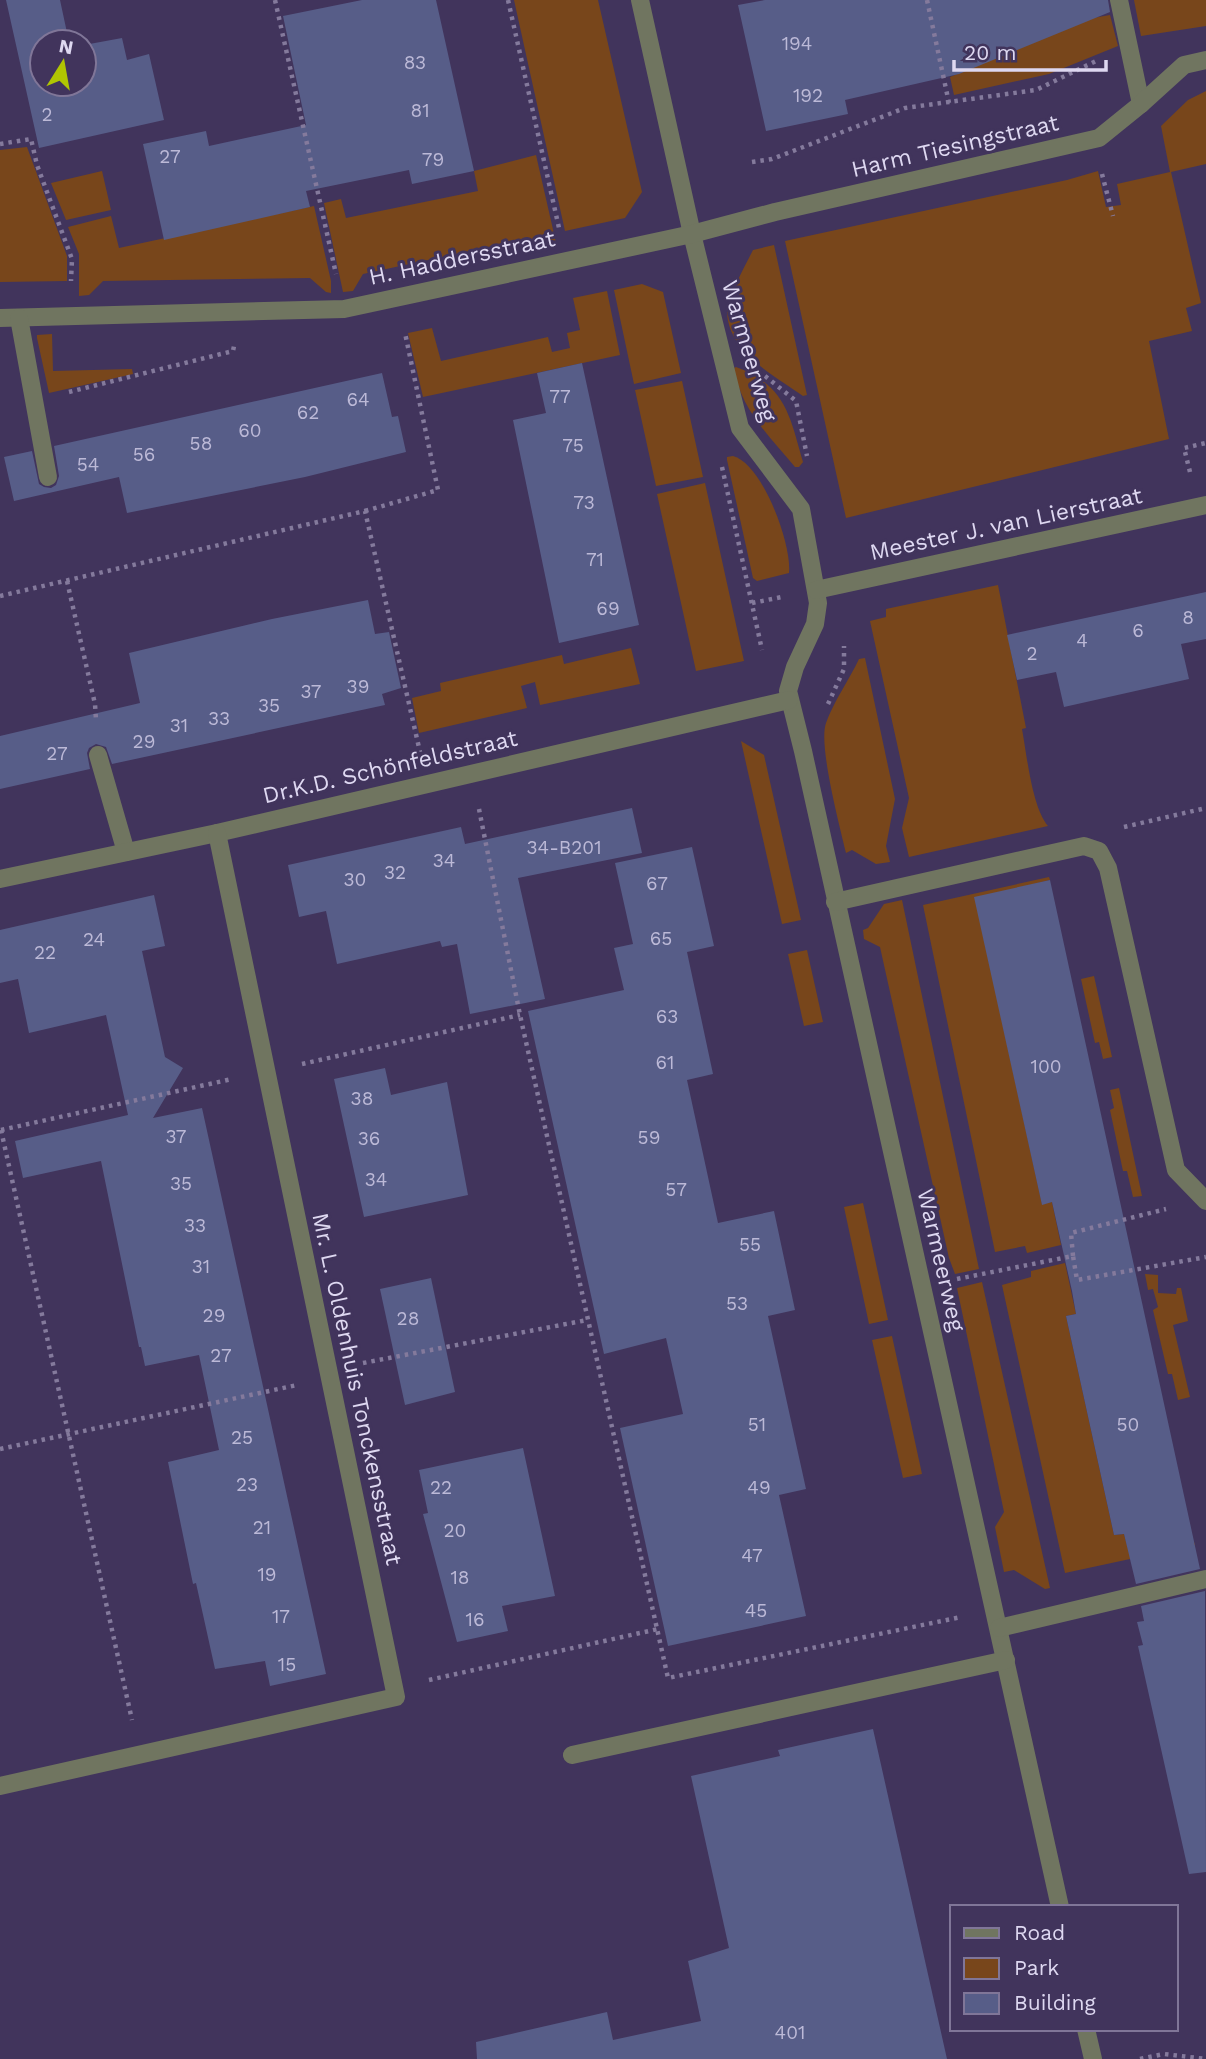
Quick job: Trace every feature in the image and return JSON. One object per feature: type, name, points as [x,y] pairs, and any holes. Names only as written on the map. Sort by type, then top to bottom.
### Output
[{"type":"street","name":"Warmeerweg","points":[[640,0],[692,234],[740,428],[801,509],[818,603],[816,624],[795,667],[789,695],[1060,1905]]},
{"type":"street","points":[[1119,0],[1141,104]]},
{"type":"street","name":"Harm Tiesingstraat","points":[[692,234],[788,209],[1098,138],[1184,65],[1206,60]]},
{"type":"street","name":"H. Haddersstraat","points":[[0,318],[344,309],[692,234]]},
{"type":"street","points":[[19,318],[48,477]]},
{"type":"street","name":"Meester J. van Lierstraat","points":[[816,590],[1206,505]]},
{"type":"street","name":"Dr.K.D. Schönfeldstraat","points":[[0,879],[217,833],[472,774],[789,695]]},
{"type":"street","points":[[98,755],[126,852]]},
{"type":"street","name":"Mr. L. Oldenhuis Tonckensstraat","points":[[217,833],[394,1687]]},
{"type":"street","points":[[835,902],[1084,846],[1099,851],[1108,868],[1176,1170],[1200,1195]]},
{"type":"street","points":[[997,1619],[1206,1579]]},
{"type":"street","points":[[572,1755],[1006,1660]]},
{"type":"street","points":[[0,1786],[396,1697],[394,1687]]},
{"type":"street","points":[[1086,2031],[1093,2059]]},
{"type":"path","points":[[275,0],[344,309]]},
{"type":"path","points":[[508,0],[567,261]]},
{"type":"path","points":[[927,0],[949,103]]},
{"type":"path","points":[[752,162],[772,159],[905,108],[1035,90],[1128,46]]},
{"type":"path","points":[[0,144],[31,139],[37,165],[72,259],[69,316]]},
{"type":"path","points":[[1094,139],[1113,216]]},
{"type":"path","points":[[0,596],[365,511],[438,491],[398,297]]},
{"type":"path","points":[[34,401],[233,351],[240,312]]},
{"type":"path","points":[[719,343],[796,401],[810,469],[801,509]]},
{"type":"path","points":[[720,457],[766,668],[789,695]]},
{"type":"path","points":[[365,511],[428,783]]},
{"type":"path","points":[[67,581],[95,704],[98,755]]},
{"type":"path","points":[[472,774],[520,1016],[668,1678],[997,1619]]},
{"type":"path","points":[[1099,851],[1115,829],[1206,808]]},
{"type":"path","points":[[1,1130],[140,1755]]},
{"type":"path","points":[[1200,1195],[1169,1209],[1071,1233],[1073,1256],[1077,1280],[1206,1257]]},
{"type":"path","points":[[922,1287],[1073,1256]]},
{"type":"path","points":[[0,1449],[329,1374],[587,1320]]},
{"type":"path","points":[[394,1687],[658,1629]]},
{"type":"path","points":[[1140,2059],[1164,2054],[1206,2059]]},
{"type":"green space","points":[[514,0],[598,0],[642,192],[625,218],[565,231]]},
{"type":"green space","points":[[1134,0],[1206,0],[1206,26],[1141,36]]},
{"type":"green space","points":[[1110,15],[1118,46],[1049,74],[954,95],[950,77],[1093,18]]},
{"type":"green space","points":[[1206,91],[1206,164],[1171,172],[1201,303],[1186,308],[1192,331],[1149,341],[1169,439],[846,518],[785,241],[1098,171],[1106,207],[1121,205],[1117,184],[1170,172],[1161,126],[1188,100]]},
{"type":"green space","points":[[27,147],[67,256],[67,281],[0,282],[0,150]]},
{"type":"green space","points":[[536,155],[557,247],[547,249],[530,238],[363,274],[353,291],[343,292],[324,203],[341,199],[346,218],[478,191],[474,171]]},
{"type":"green space","points":[[102,171],[111,210],[66,220],[51,183]]},
{"type":"green space","points":[[314,206],[331,281],[331,293],[310,278],[103,281],[89,295],[79,296],[79,254],[68,227],[111,216],[119,248]]},
{"type":"green space","points":[[774,245],[807,395],[803,396],[754,361],[743,350],[729,325],[728,305],[753,250]]},
{"type":"green space","points":[[642,284],[663,292],[681,373],[634,384],[614,290]]},
{"type":"green space","points":[[607,291],[620,355],[423,397],[408,333],[432,328],[441,361],[548,337],[552,352],[570,348],[567,333],[580,330],[573,298]]},
{"type":"green space","points":[[52,334],[53,371],[132,369],[133,374],[49,393],[37,335]]},
{"type":"green space","points":[[736,367],[766,383],[783,404],[803,462],[799,467],[795,467],[749,409],[737,383]]},
{"type":"green space","points":[[682,381],[703,477],[656,486],[635,390]]},
{"type":"green space","points":[[733,456],[744,462],[765,489],[781,526],[789,560],[789,573],[757,581],[753,578],[727,460],[727,457]]},
{"type":"green space","points":[[705,483],[744,661],[696,671],[657,494]]},
{"type":"green space","points":[[998,585],[1026,728],[1022,729],[1031,780],[1038,807],[1048,826],[909,857],[902,828],[909,798],[870,621],[886,617],[886,609]]},
{"type":"green space","points":[[631,648],[640,684],[540,705],[535,682],[521,686],[527,708],[419,733],[412,698],[441,691],[440,683],[562,655],[564,664]]},
{"type":"green space","points":[[865,658],[895,799],[886,846],[890,862],[876,864],[852,850],[846,853],[831,787],[824,734],[829,715],[859,659]]},
{"type":"green space","points":[[741,741],[764,755],[801,920],[782,924]]},
{"type":"green space","points":[[1049,877],[1050,880],[975,898],[1042,1204],[1052,1202],[1061,1245],[1027,1253],[1025,1246],[995,1252],[923,905]]},
{"type":"green space","points":[[902,900],[979,1269],[955,1274],[949,1258],[880,947],[864,939],[863,930],[868,928],[884,904]]},
{"type":"green space","points":[[807,950],[823,1022],[804,1026],[788,954]]},
{"type":"green space","points":[[1094,976],[1112,1057],[1103,1059],[1099,1042],[1095,1043],[1081,979]]},
{"type":"green space","points":[[1119,1088],[1142,1196],[1133,1197],[1127,1171],[1123,1171],[1110,1110],[1114,1108],[1110,1090]]},
{"type":"green space","points":[[863,1203],[888,1320],[869,1324],[844,1207]]},
{"type":"green space","points":[[1065,1263],[1076,1314],[1066,1316],[1114,1535],[1124,1534],[1130,1556],[1194,1542],[1195,1545],[1065,1573],[1002,1285],[1031,1277],[1031,1271]]},
{"type":"green space","points":[[1145,1274],[1158,1275],[1158,1293],[1176,1294],[1177,1288],[1181,1288],[1188,1321],[1173,1325],[1190,1397],[1178,1400],[1172,1374],[1168,1374],[1153,1310],[1158,1307],[1153,1289],[1148,1290]]},
{"type":"green space","points":[[982,1282],[1050,1588],[1045,1589],[1014,1570],[1004,1572],[995,1527],[1004,1512],[957,1288]]},
{"type":"green space","points":[[892,1336],[922,1474],[903,1478],[872,1340]]},
{"type":"building","points":[[6,0],[60,0],[66,28],[28,28],[28,98],[98,98],[98,42],[122,38],[127,60],[149,54],[164,120],[39,148]]},
{"type":"building","points":[[362,0],[436,0],[474,171],[412,184],[409,170],[306,191],[310,207],[164,240],[143,144],[206,131],[209,146],[306,125],[283,16]]},
{"type":"building","points":[[765,0],[1108,0],[1110,12],[959,74],[845,100],[848,114],[766,131],[738,5]]},
{"type":"building","points":[[582,363],[639,625],[559,643],[513,420],[546,413],[537,373]]},
{"type":"building","points":[[382,373],[392,417],[398,416],[406,452],[305,477],[127,513],[119,477],[14,501],[4,457],[32,451],[39,484],[51,488],[56,485],[59,476],[54,446]]},
{"type":"building","points":[[1206,592],[1206,639],[1181,644],[1189,679],[1064,707],[1056,672],[1017,680],[1007,635]]},
{"type":"building","points":[[368,600],[375,634],[389,632],[401,688],[382,694],[385,705],[112,764],[106,747],[96,744],[89,748],[87,753],[90,769],[0,789],[0,736],[140,703],[129,653],[272,619]]},
{"type":"building","points":[[632,808],[642,853],[518,878],[545,999],[470,1014],[457,944],[442,947],[440,941],[337,964],[326,911],[299,917],[288,865],[461,827],[465,844]]},
{"type":"building","points":[[692,847],[714,946],[687,952],[713,1074],[687,1080],[718,1223],[774,1211],[795,1310],[768,1316],[806,1489],[779,1495],[806,1616],[668,1646],[620,1428],[683,1414],[666,1338],[604,1354],[528,1011],[624,990],[614,948],[633,944],[615,863]]},
{"type":"building","points":[[1050,880],[1200,1569],[1136,1584],[1124,1534],[1114,1535],[1066,1316],[1076,1314],[1072,1291],[1052,1202],[1042,1205],[974,897]]},
{"type":"building","points":[[154,895],[165,946],[142,951],[165,1057],[183,1068],[153,1118],[202,1108],[326,1674],[270,1686],[265,1661],[215,1669],[196,1583],[193,1584],[168,1462],[219,1450],[199,1355],[145,1366],[101,1161],[23,1178],[15,1141],[128,1115],[106,1015],[29,1033],[18,979],[0,983],[0,930]]},
{"type":"building","points":[[385,1068],[391,1095],[447,1082],[468,1195],[364,1217],[334,1079]]},
{"type":"building","points":[[431,1278],[455,1392],[405,1405],[380,1289]]},
{"type":"building","points":[[523,1448],[555,1596],[502,1606],[508,1631],[457,1642],[423,1514],[428,1513],[419,1470]]},
{"type":"building","points":[[1205,1591],[1206,1872],[1189,1874],[1138,1646],[1143,1645],[1137,1622],[1144,1621],[1141,1606]]},
{"type":"building","points":[[873,1729],[947,2059],[477,2059],[476,2042],[607,2012],[613,2040],[701,2021],[688,1961],[729,1948],[691,1776],[780,1756],[778,1750]]}]
